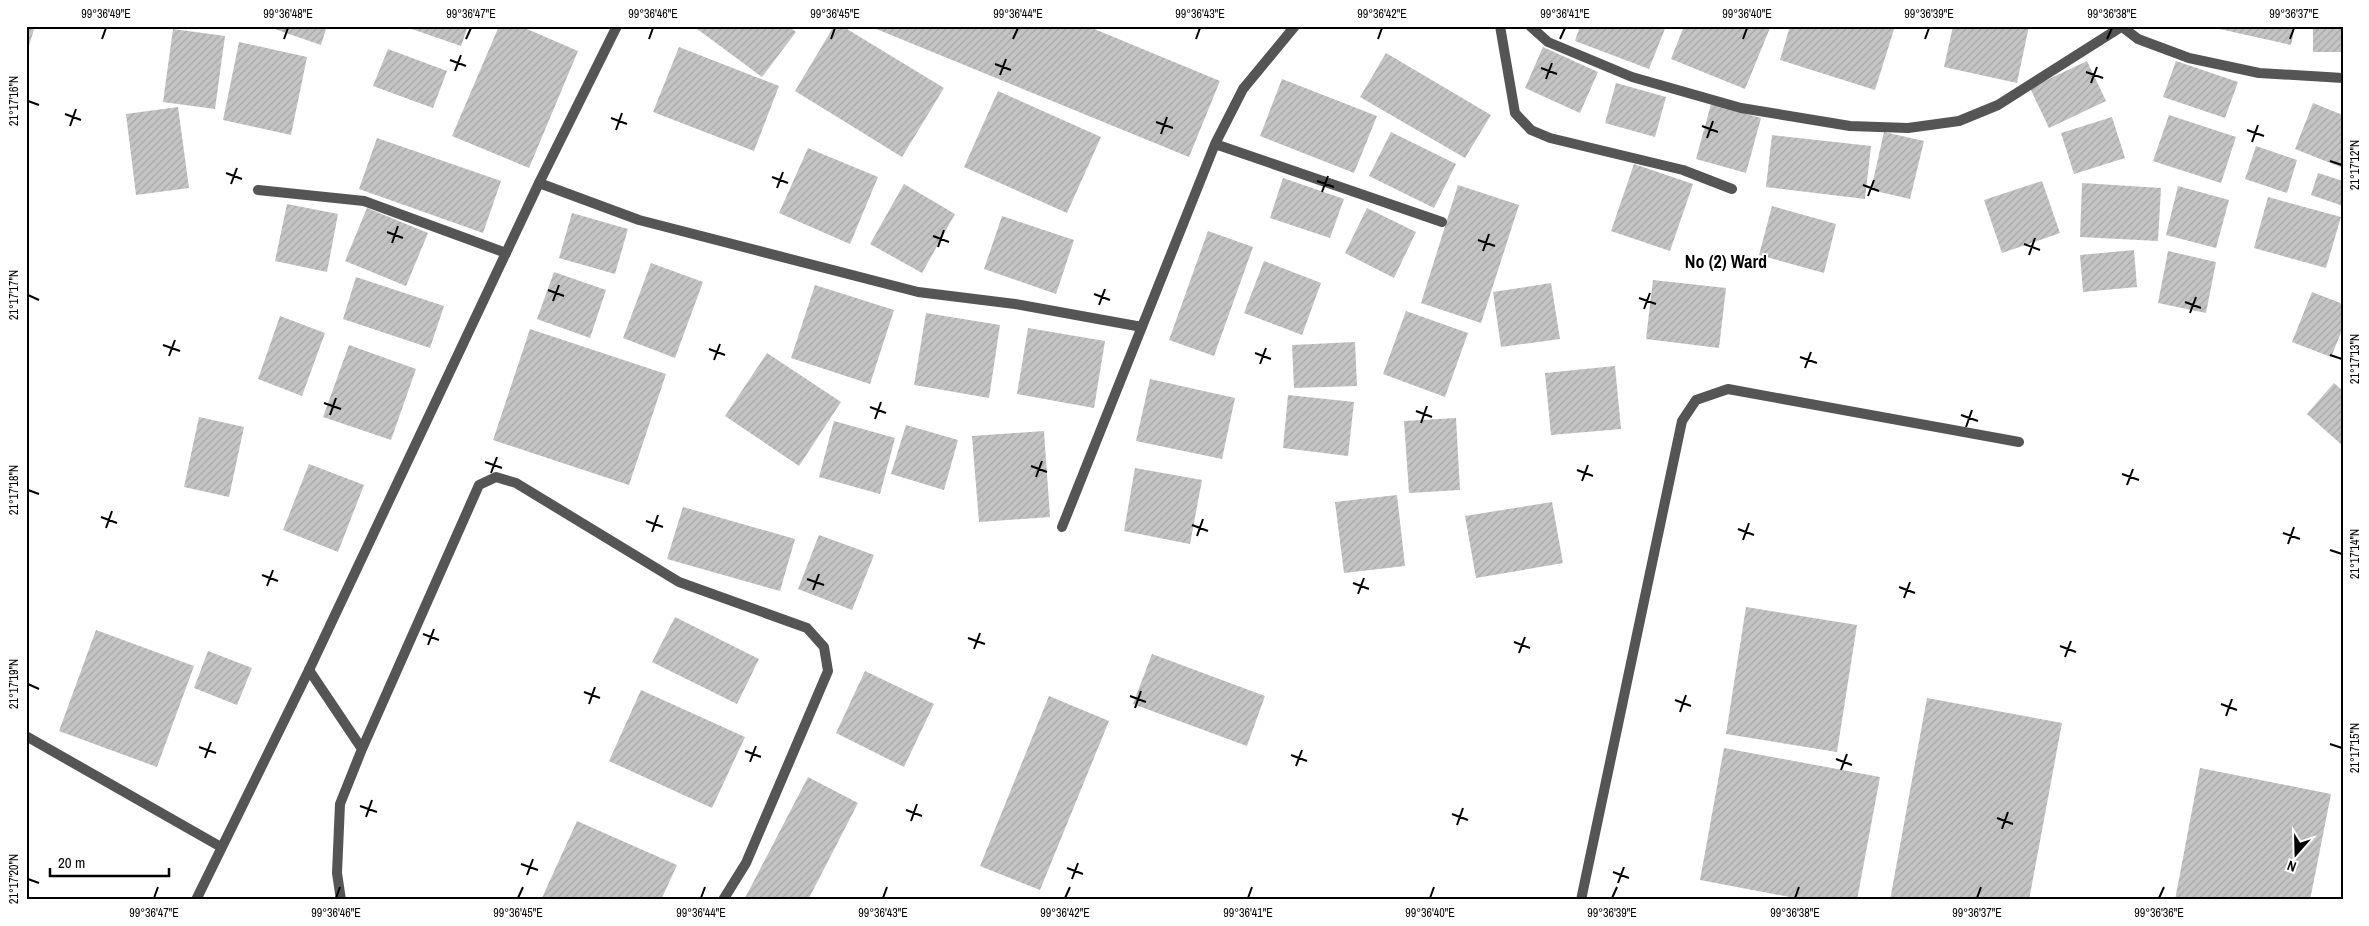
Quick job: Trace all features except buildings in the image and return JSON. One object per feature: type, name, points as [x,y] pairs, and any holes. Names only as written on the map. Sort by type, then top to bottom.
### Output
[{"type":"street","points":[[196,900],[309,670],[539,183],[617,26]]},
{"type":"street","points":[[1062,527],[1215,144],[1244,89],[1295,26]]},
{"type":"street","points":[[1500,26],[1515,114],[1531,130],[1550,138],[1683,170],[1732,189]]},
{"type":"street","points":[[1530,26],[1548,42],[1632,77],[1741,108],[1850,126],[1908,128],[1958,121],[1998,105],[2121,26],[2138,39],[2189,58],[2259,74],[2343,78]]},
{"type":"street","points":[[1215,144],[1442,222]]},
{"type":"street","points":[[539,183],[639,220],[918,292],[1016,304],[1142,327]]},
{"type":"street","points":[[258,190],[364,201],[506,253]]},
{"type":"street","points":[[1581,900],[1682,422],[1696,400],[1728,389],[2019,442]]},
{"type":"street","points":[[340,900],[337,873],[340,804],[362,749],[479,485],[496,477],[516,483],[679,582],[807,628],[824,647],[828,671],[746,863],[723,900]]},
{"type":"street","points":[[309,670],[362,749]]},
{"type":"street","points":[[26,736],[221,847]]},
{"type":"district","name":"No (2) Ward","points":[[1726,261]]}]
